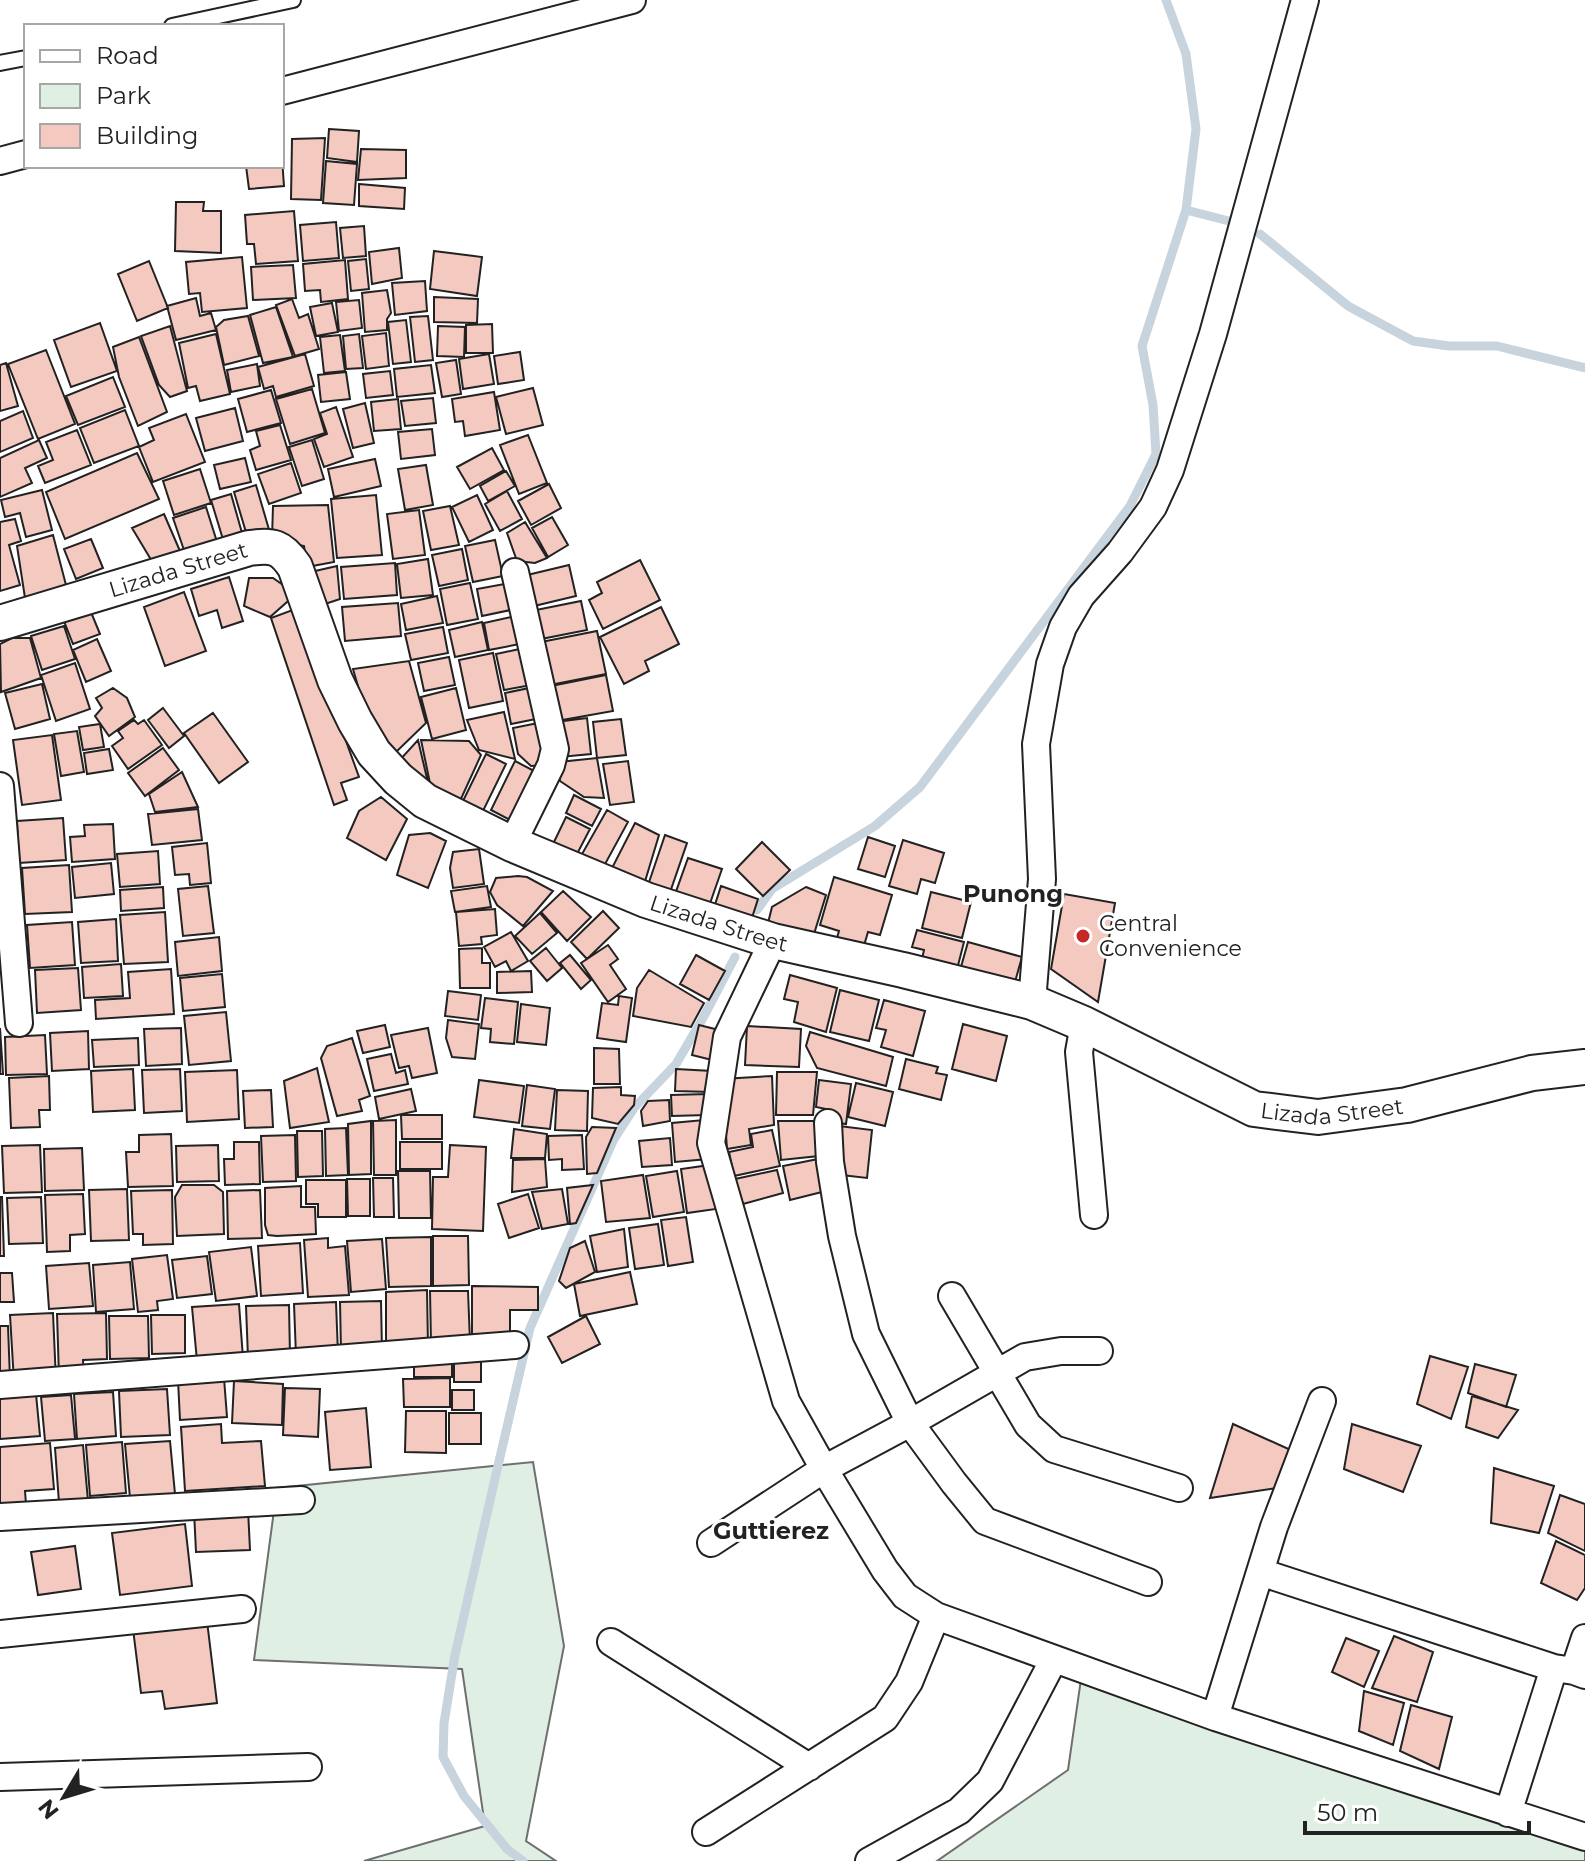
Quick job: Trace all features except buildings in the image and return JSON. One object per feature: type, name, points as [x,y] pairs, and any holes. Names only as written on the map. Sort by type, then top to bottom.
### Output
[{"type":"street","points":[[284,90],[632,0]]},
{"type":"street","points":[[1032,1002],[1042,879],[1036,744],[1050,664],[1063,627],[1081,596],[1120,552],[1153,507],[1170,470],[1213,334],[1305,0]]},
{"type":"street","points":[[0,161],[24,155]]},
{"type":"street","name":"Lizada Street","points":[[0,623],[249,548],[276,547],[295,567],[335,680],[355,721],[374,753],[398,779],[425,801],[512,844],[646,900],[773,941],[1032,1002],[1084,1024],[1254,1109],[1318,1117],[1407,1105],[1532,1073],[1585,1067]]},
{"type":"street","points":[[512,844],[551,765],[555,749],[515,572]]},
{"type":"street","points":[[0,786],[19,1023]]},
{"type":"street","points":[[773,941],[727,1037],[711,1143],[786,1401],[885,1570],[905,1596],[936,1616],[1215,1717],[1585,1837]]},
{"type":"street","points":[[1084,1024],[1079,1052],[1094,1215]]},
{"type":"street","points":[[828,1123],[830,1162],[842,1236],[866,1334],[910,1423],[985,1521],[1148,1582]]},
{"type":"street","points":[[952,1296],[1028,1425],[1054,1449],[1179,1488]]},
{"type":"street","points":[[0,1385],[515,1345]]},
{"type":"street","points":[[711,1543],[824,1469],[1025,1357],[1061,1351],[1099,1351]]},
{"type":"street","points":[[1215,1717],[1274,1527],[1322,1401]]},
{"type":"street","points":[[0,1517],[301,1500]]},
{"type":"street","points":[[1260,1572],[1571,1671]]},
{"type":"street","points":[[0,1634],[242,1609]]},
{"type":"street","points":[[706,1832],[885,1718],[909,1682],[936,1616]]},
{"type":"street","points":[[1508,1813],[1585,1638]]},
{"type":"street","points":[[611,1642],[809,1767]]},
{"type":"street","points":[[869,1861],[959,1811],[990,1781],[1054,1659]]},
{"type":"street","points":[[0,1777],[308,1767]]},
{"type":"lane","points":[[181,24],[293,0]]},
{"type":"lane","points":[[0,63],[24,58]]},
{"type":"green space","points":[[533,1462],[564,1646],[526,1841],[556,1861],[364,1861],[485,1826],[462,1669],[254,1660],[277,1488]]},
{"type":"green space","points":[[1082,1672],[1585,1850],[1585,1861],[937,1861],[1068,1770]]},
{"type":"waterway","points":[[757,910],[772,889],[875,826],[920,787],[1130,506],[1156,454],[1153,405],[1142,346],[1186,210],[1196,129],[1186,54],[1166,0]]},
{"type":"waterway","points":[[1186,210],[1229,221]]},
{"type":"waterway","points":[[1260,234],[1348,306],[1413,341],[1449,346],[1497,346],[1585,368]]},
{"type":"waterway","points":[[523,1861],[507,1849],[464,1796],[443,1757],[444,1723],[455,1655],[530,1328],[614,1139],[634,1108],[676,1064],[735,957]]},
{"type":"place","name":"Central Convenience","points":[[1083,936]]},
{"type":"district","name":"Punong","points":[[1013,894]]},
{"type":"district","name":"Guttierez","points":[[771,1531]]}]
